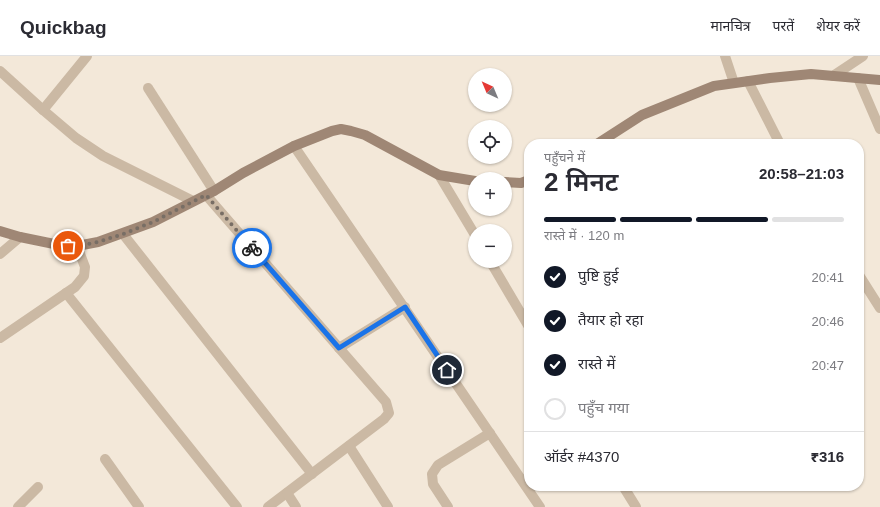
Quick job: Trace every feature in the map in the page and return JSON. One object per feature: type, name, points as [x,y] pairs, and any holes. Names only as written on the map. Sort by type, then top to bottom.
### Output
[{"type":"main road","points":[[605,139],[642,115],[714,86],[811,74],[880,80]]},
{"type":"main road","points":[[0,230],[20,237],[59,245],[77,246],[98,242],[153,222],[210,193],[243,173],[294,146],[341,129],[365,135],[439,175],[468,180]]},
{"type":"main road","points":[[512,182],[524,182]]},
{"type":"street","points":[[43,110],[87,56]]},
{"type":"street","points":[[725,56],[734,83]]},
{"type":"street","points":[[833,76],[863,56]]},
{"type":"street","points":[[0,71],[76,138],[103,156],[194,201]]},
{"type":"street","points":[[858,78],[880,129]]},
{"type":"street","points":[[748,81],[777,139]]},
{"type":"street","points":[[148,88],[210,193],[386,402],[389,412],[384,419],[268,507]]},
{"type":"street","points":[[294,146],[524,483]]},
{"type":"street","points":[[439,175],[468,224]]},
{"type":"street","points":[[123,234],[312,474]]},
{"type":"street","points":[[0,254],[20,237]]},
{"type":"street","points":[[0,338],[75,287],[84,276],[85,267],[77,246]]},
{"type":"street","points":[[494,268],[524,319]]},
{"type":"street","points":[[864,283],[880,308]]},
{"type":"street","points":[[66,293],[237,507]]},
{"type":"street","points":[[339,348],[405,307]]},
{"type":"street","points":[[448,507],[433,484],[432,474],[438,465],[490,433]]},
{"type":"street","points":[[349,446],[388,507]]},
{"type":"street","points":[[105,460],[139,507]]},
{"type":"street","points":[[18,507],[38,487]]},
{"type":"street","points":[[529,491],[540,507]]},
{"type":"street","points":[[626,491],[636,507]]},
{"type":"street","points":[[287,493],[296,507]]},
{"type":"way so far","points":[[68,246],[98,242],[123,234],[153,222],[206,195],[252,248]]},
{"type":"route","points":[[252,248],[339,348],[405,307],[447,370]]}]
